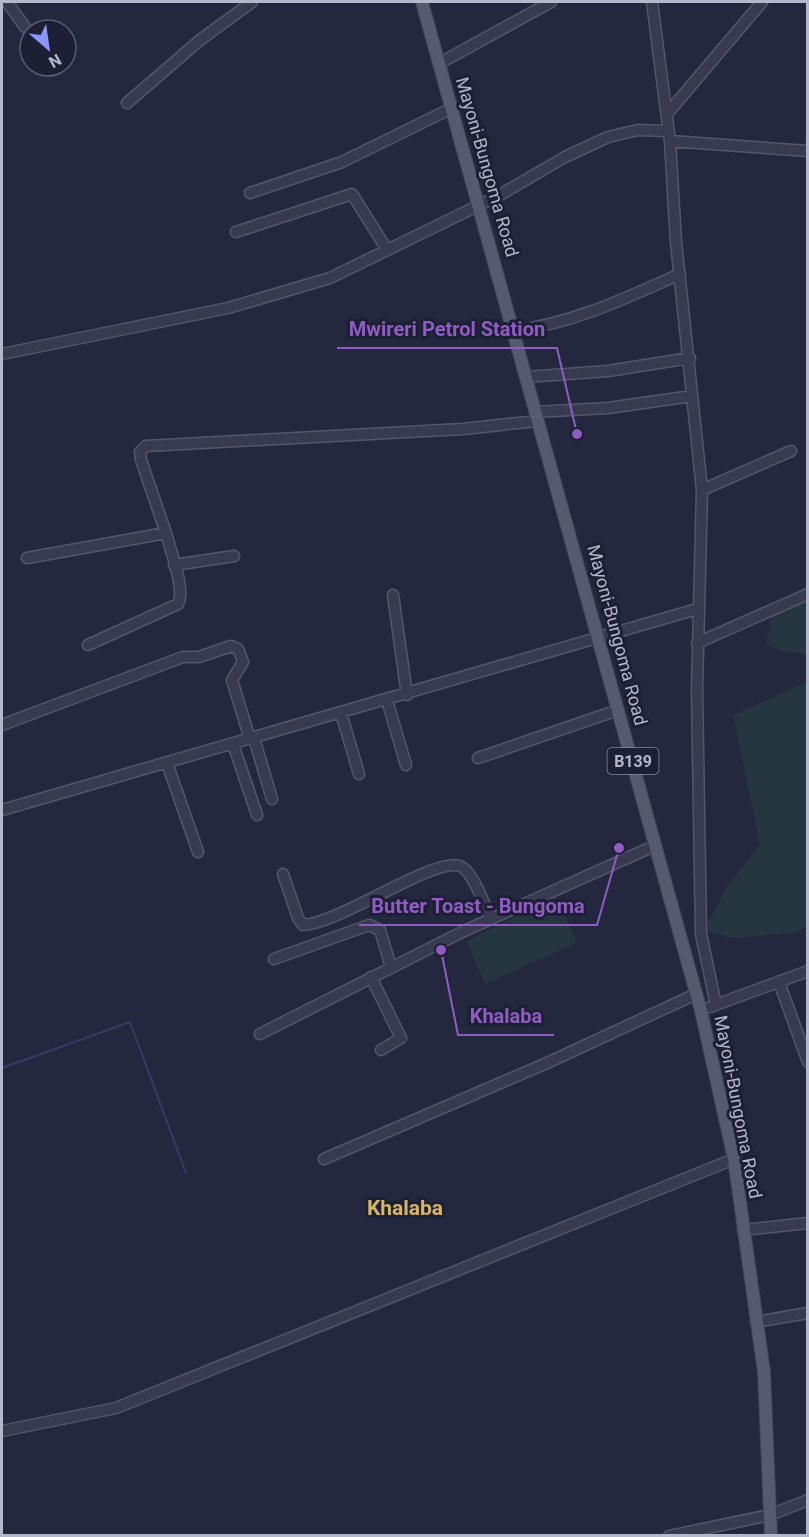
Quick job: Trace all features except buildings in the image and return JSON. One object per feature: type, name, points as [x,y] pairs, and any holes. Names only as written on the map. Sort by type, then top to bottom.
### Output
[{"type":"main road","name":"Mayoni-Bungoma Road","points":[[422,2],[477,206],[574,544],[596,638],[701,1011],[734,1159],[764,1372],[771,1536]]},
{"type":"street","points":[[7,2],[19,18]]},
{"type":"street","points":[[127,103],[200,40],[252,2]]},
{"type":"street","points":[[440,63],[552,2]]},
{"type":"street","points":[[652,2],[667,114],[680,274],[702,490],[697,609],[701,934],[716,1005]]},
{"type":"street","points":[[667,114],[752,10],[762,2]]},
{"type":"street","points":[[250,193],[342,162],[450,109]]},
{"type":"street","points":[[2,354],[228,308],[274,296],[350,270],[386,249],[477,206],[565,157],[608,137],[638,130],[669,136],[807,151]]},
{"type":"street","points":[[236,232],[352,194],[386,249]]},
{"type":"street","points":[[513,331],[537,328],[609,306],[680,274]]},
{"type":"street","points":[[526,377],[608,371],[690,358]]},
{"type":"street","points":[[88,645],[178,604],[181,593],[174,564],[141,460],[140,452],[146,446],[463,429],[536,416],[692,396]]},
{"type":"street","points":[[702,490],[791,451]]},
{"type":"street","points":[[27,558],[166,533]]},
{"type":"street","points":[[174,564],[234,556]]},
{"type":"street","points":[[698,643],[807,594]]},
{"type":"street","points":[[393,595],[407,695]]},
{"type":"street","points":[[2,810],[407,695],[697,609]]},
{"type":"street","points":[[2,724],[183,657],[199,657],[231,646],[238,649],[243,662],[232,680],[272,799]]},
{"type":"street","points":[[387,700],[406,765]]},
{"type":"street","points":[[478,758],[618,710]]},
{"type":"street","points":[[341,713],[359,774]]},
{"type":"street","points":[[233,744],[257,815]]},
{"type":"street","points":[[167,763],[198,852]]},
{"type":"street","points":[[260,1034],[391,967],[654,846]]},
{"type":"street","points":[[283,874],[298,918],[303,925],[374,900],[431,869],[452,865],[462,867],[468,874],[490,920]]},
{"type":"street","points":[[274,959],[369,925],[380,930],[391,967]]},
{"type":"street","points":[[701,1011],[807,971]]},
{"type":"street","points":[[371,977],[401,1038],[381,1050]]},
{"type":"street","points":[[779,982],[807,1062]]},
{"type":"street","points":[[324,1158],[536,1067],[696,994]]},
{"type":"street","points":[[2,1431],[116,1408],[734,1159]]},
{"type":"street","points":[[743,1230],[807,1223]]},
{"type":"street","points":[[756,1323],[807,1313]]},
{"type":"street","points":[[669,1536],[770,1515],[807,1500]]},
{"type":"shaded area","points":[[807,598],[807,654],[784,652],[766,644],[773,610]]},
{"type":"shaded area","points":[[807,682],[807,926],[796,933],[731,938],[704,929],[727,887],[760,844],[733,715]]},
{"type":"shaded area","points":[[557,896],[577,943],[485,984],[467,941]]},
{"type":"waterway","points":[[2,1068],[130,1022],[186,1173]]},
{"type":"place","name":"Mwireri Petrol Station","points":[[577,434]]},
{"type":"place","name":"Butter Toast - Bungoma","points":[[619,848]]},
{"type":"place","name":"Khalaba","points":[[441,950]]},
{"type":"district","name":"Khalaba","points":[[405,1208]]}]
